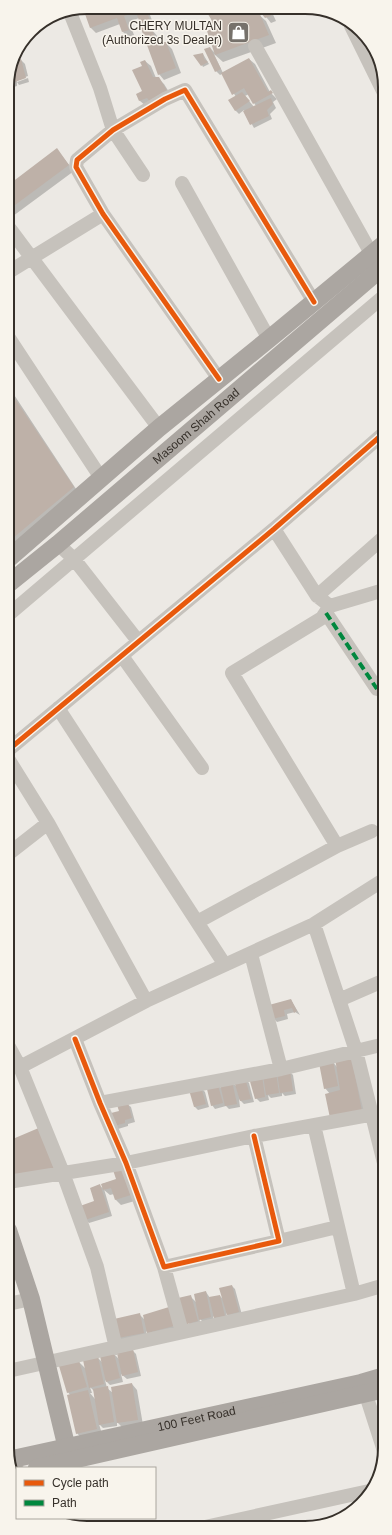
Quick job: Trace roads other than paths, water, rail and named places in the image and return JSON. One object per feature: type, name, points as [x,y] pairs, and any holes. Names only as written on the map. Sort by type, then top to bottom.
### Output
[{"type":"main road","name":"Masoom Shah Road","points":[[14,554],[159,428],[314,302],[378,262]]},
{"type":"main road","name":"Masoom Shah Road","points":[[14,579],[64,539],[378,264]]},
{"type":"main road","points":[[14,1251],[31,1299],[68,1453]]},
{"type":"main road","name":"100 Feet Road","points":[[39,1467],[68,1453],[378,1378]]},
{"type":"main road","name":"100 Feet Road","points":[[15,1459],[68,1453],[366,1395],[378,1391]]},
{"type":"street","points":[[72,16],[100,88],[113,130],[143,175]]},
{"type":"street","points":[[355,34],[377,79]]},
{"type":"street","points":[[255,46],[378,253]]},
{"type":"street","points":[[219,379],[103,214],[75,164],[77,160],[113,130],[165,99],[185,90],[314,302]]},
{"type":"street","points":[[182,183],[269,340]]},
{"type":"street","points":[[14,269],[103,214]]},
{"type":"street","points":[[14,234],[159,428]]},
{"type":"street","points":[[14,610],[378,301]]},
{"type":"street","points":[[14,346],[101,478]]},
{"type":"street","points":[[14,745],[274,529],[378,438]]},
{"type":"street","points":[[54,519],[74,559],[138,641]]},
{"type":"street","points":[[274,529],[317,596],[328,609],[377,689]]},
{"type":"street","points":[[317,596],[378,542]]},
{"type":"street","points":[[337,846],[232,673],[322,618],[328,609],[378,592]]},
{"type":"street","points":[[122,656],[202,768]]},
{"type":"street","points":[[58,708],[199,922],[225,965]]},
{"type":"street","points":[[14,768],[48,823],[146,1001]]},
{"type":"street","points":[[14,850],[48,823]]},
{"type":"street","points":[[199,922],[337,846],[372,831]]},
{"type":"street","points":[[20,1067],[146,1001],[314,924],[378,883]]},
{"type":"street","points":[[314,924],[356,1051],[378,1142]]},
{"type":"street","points":[[251,954],[281,1069]]},
{"type":"street","points":[[340,1000],[378,983]]},
{"type":"street","points":[[76,1039],[100,1103],[126,1163],[164,1267],[182,1332]]},
{"type":"street","points":[[100,1103],[281,1069],[378,1046]]},
{"type":"street","points":[[14,1056],[20,1067],[63,1173],[97,1267],[116,1348]]},
{"type":"street","points":[[14,1181],[126,1163],[254,1136],[378,1114]]},
{"type":"street","points":[[314,1125],[354,1294]]},
{"type":"street","points":[[254,1136],[279,1241]]},
{"type":"street","points":[[164,1267],[279,1241],[337,1226]]},
{"type":"street","points":[[14,1370],[116,1348],[354,1294],[378,1287]]},
{"type":"street","points":[[14,1303],[31,1299]]},
{"type":"street","points":[[366,1395],[378,1430]]},
{"type":"street","points":[[232,1521],[363,1492]]},
{"type":"place","name":"CHERY MULTAN (Authorized 3s Dealer)","points":[[238,33]]}]
